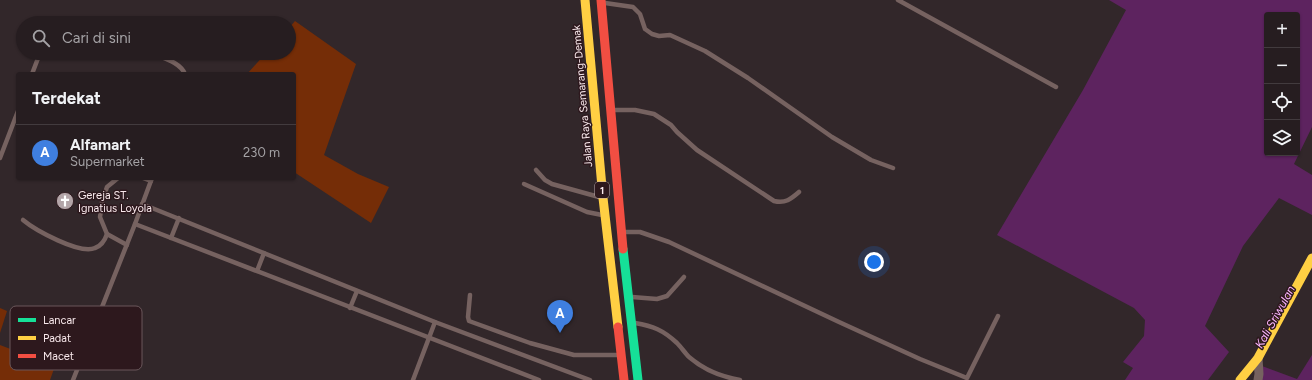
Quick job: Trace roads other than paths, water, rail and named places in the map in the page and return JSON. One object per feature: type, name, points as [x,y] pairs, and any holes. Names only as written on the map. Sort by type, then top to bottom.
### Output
[{"type":"main road","name":"Jalan Raya Semarang-Demak","points":[[585,0],[603,198],[624,380]]},
{"type":"main road","name":"1","points":[[601,1],[621,233],[638,380]]},
{"type":"main road","points":[[1240,380],[1258,358],[1312,258]]},
{"type":"street","points":[[1258,358],[1258,380]]},
{"type":"lane","points":[[898,0],[1056,87]]},
{"type":"lane","points":[[601,1],[633,7],[640,14],[645,29],[652,34],[660,36],[670,35],[705,51],[748,78],[832,137],[870,160],[893,168]]},
{"type":"lane","points":[[33,72],[37,60]]},
{"type":"lane","points":[[169,60],[183,68],[184,72]]},
{"type":"lane","points":[[611,110],[634,110],[654,114],[671,125],[676,132],[697,150],[774,201],[789,201],[799,192]]},
{"type":"lane","points":[[0,158],[16,116]]},
{"type":"lane","points":[[536,170],[545,180],[552,184],[603,198]]},
{"type":"lane","points":[[116,180],[107,187],[102,202],[100,217],[107,234],[127,245]]},
{"type":"lane","points":[[103,306],[151,180]]},
{"type":"lane","points":[[524,184],[587,212],[605,215]]},
{"type":"lane","points":[[142,204],[435,322],[590,380]]},
{"type":"lane","points":[[171,238],[179,218]]},
{"type":"lane","points":[[23,220],[33,228],[80,249],[95,249],[104,242],[107,234]]},
{"type":"lane","points":[[135,224],[539,380]]},
{"type":"lane","points":[[621,233],[640,232],[670,242],[839,322],[920,359],[969,379],[998,316]]},
{"type":"lane","points":[[257,271],[264,253]]},
{"type":"lane","points":[[629,296],[657,299],[666,296],[684,277]]},
{"type":"lane","points":[[350,308],[357,291]]},
{"type":"lane","points":[[470,295],[469,321],[530,343],[574,355],[621,355]]},
{"type":"lane","points":[[413,380],[435,322]]},
{"type":"lane","points":[[632,322],[660,330],[677,343],[689,357],[703,366],[726,377],[740,380]]},
{"type":"lane","points":[[73,380],[77,370]]},
{"type":"place","name":"Gereja ST. Ignatius Loyola","points":[[65,201]]},
{"type":"place","name":"Alfamart","points":[[560,333]]},
{"type":"water label","name":"Kali Sriwulan","points":[[1275,317]]}]
